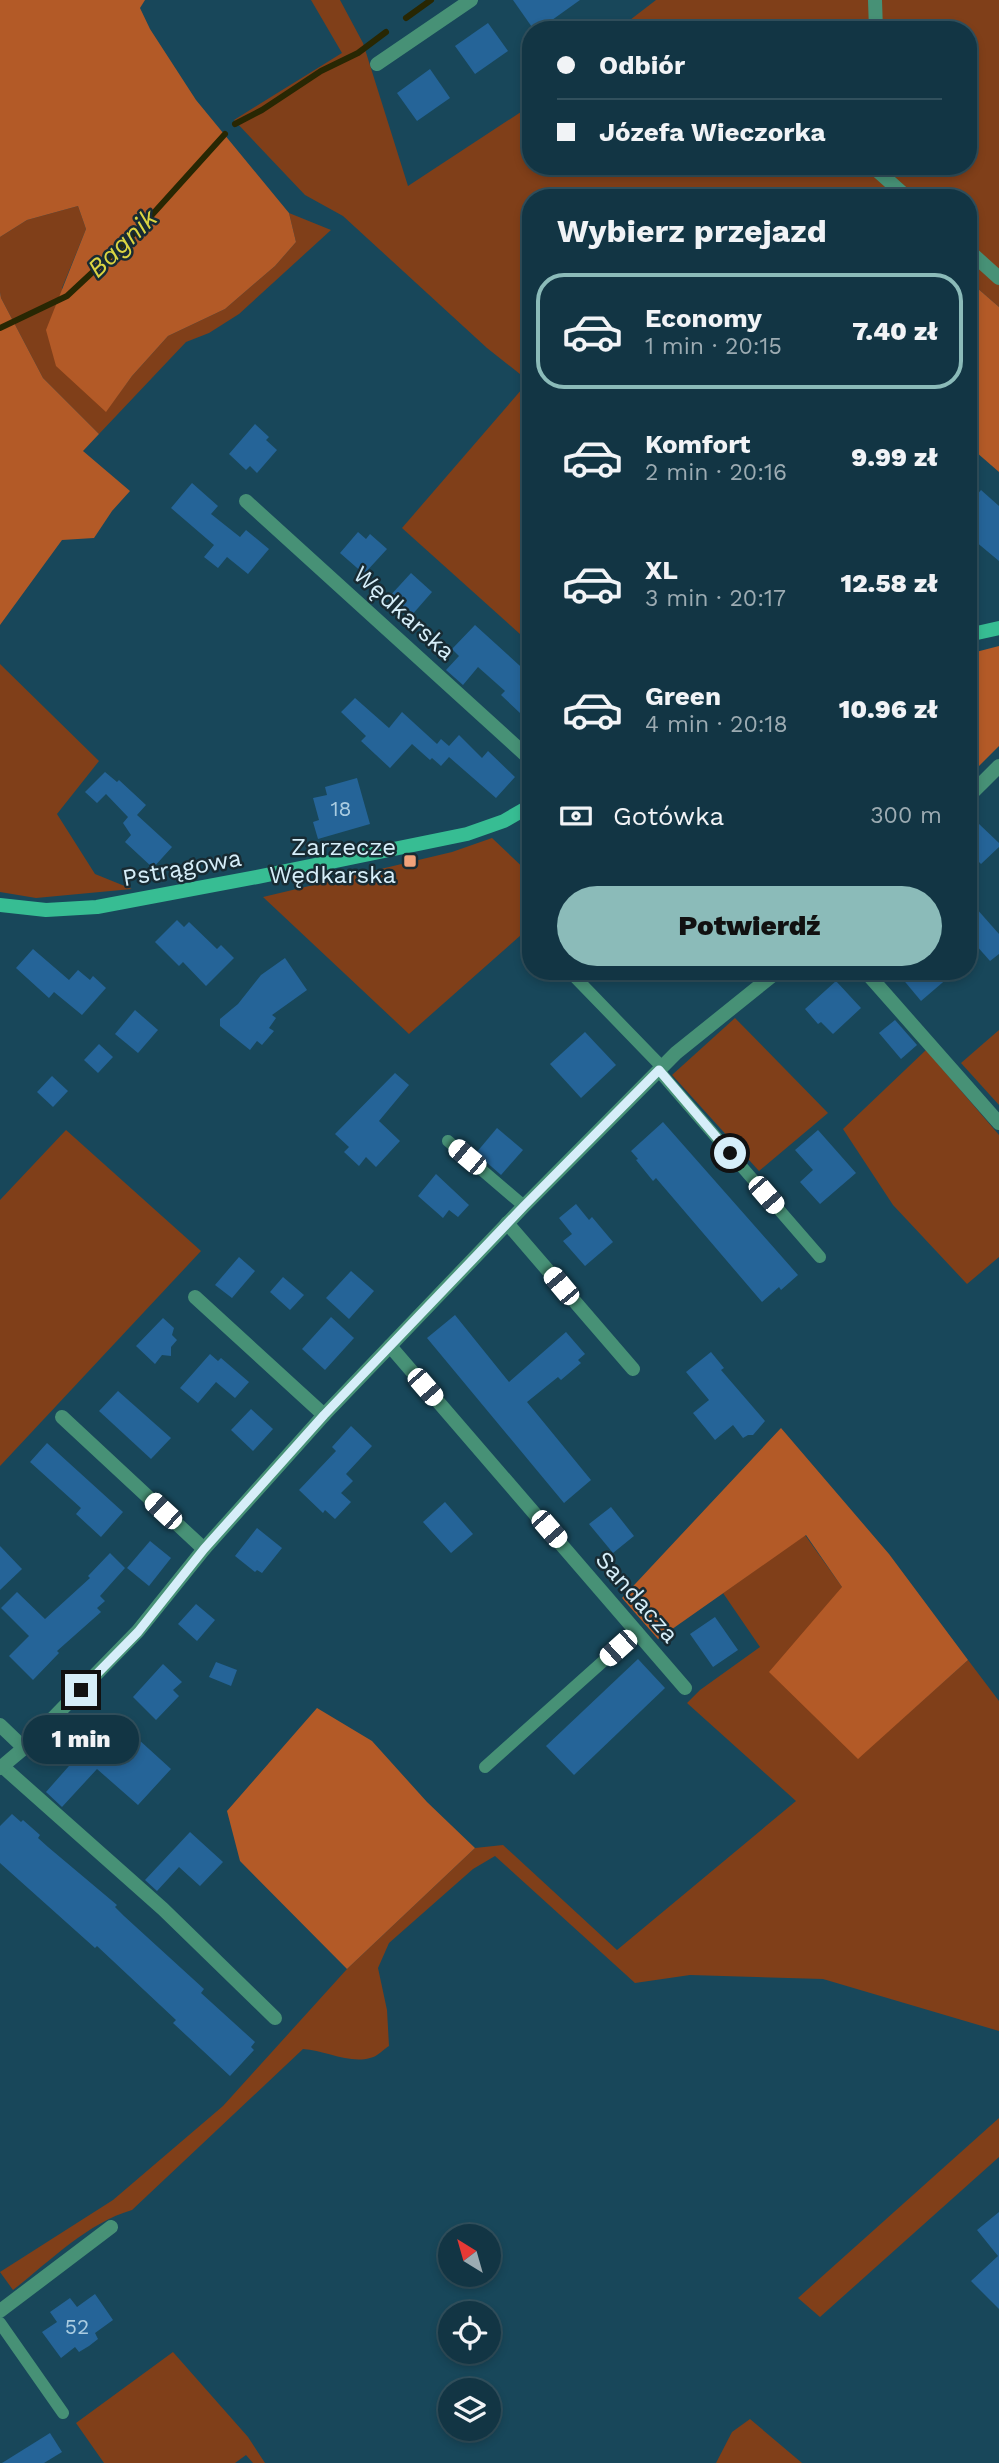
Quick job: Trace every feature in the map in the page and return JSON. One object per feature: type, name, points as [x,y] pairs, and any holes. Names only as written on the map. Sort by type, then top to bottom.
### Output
[{"type":"street","points":[[377,64],[471,0]]},
{"type":"street","points":[[875,0],[876,21]]},
{"type":"street","points":[[882,175],[898,189]]},
{"type":"street","points":[[977,258],[999,278]]},
{"type":"street","name":"Wędkarska","points":[[246,501],[522,752]]},
{"type":"street","points":[[977,633],[999,628]]},
{"type":"street","points":[[977,788],[999,767]]},
{"type":"street","name":"Pstrągowa","points":[[0,905],[46,911],[108,905],[467,834],[504,821],[522,811]]},
{"type":"street","points":[[275,2018],[163,1909],[1,1767],[24,1748],[138,1632],[204,1549],[324,1415],[507,1223],[660,1069],[766,980]]},
{"type":"street","points":[[873,980],[999,1123]]},
{"type":"street","points":[[507,1223],[633,1369]]},
{"type":"street","points":[[195,1297],[324,1415]]},
{"type":"street","name":"Sandacza","points":[[390,1346],[685,1688]]},
{"type":"street","points":[[62,1417],[204,1549]]},
{"type":"street","points":[[0,1725],[24,1748]]},
{"type":"street","points":[[0,2311],[111,2227]]},
{"type":"lane","points":[[577,980],[660,1069],[820,1257]]},
{"type":"lane","points":[[448,1141],[524,1206]]},
{"type":"lane","points":[[485,1768],[637,1632]]},
{"type":"lane","points":[[0,2323],[63,2413]]},
{"type":"shaded area","points":[[0,0],[145,0],[140,8],[150,29],[196,100],[289,213],[296,242],[275,266],[225,309],[168,336],[132,376],[106,412],[56,366],[46,330],[86,229],[78,206],[27,220],[0,237]]},
{"type":"shaded area","points":[[311,0],[340,0],[363,43],[408,186],[522,111],[522,175],[977,175],[977,21],[629,21],[656,0],[999,0],[999,307],[977,288],[977,189],[522,189],[522,376],[487,348],[343,216],[305,195],[234,120],[342,53]]},
{"type":"shaded area","points":[[78,206],[86,229],[62,288],[106,411],[132,376],[168,336],[225,309],[275,266],[296,242],[289,213],[331,230],[239,314],[209,333],[186,342],[99,434],[43,378],[0,292],[0,237],[27,220]]},
{"type":"shaded area","points":[[977,288],[999,307],[999,472],[977,453]]},
{"type":"shaded area","points":[[0,292],[43,378],[99,434],[83,451],[130,491],[112,511],[94,538],[62,540],[0,625]]},
{"type":"shaded area","points":[[522,389],[522,636],[402,528]]},
{"type":"shaded area","points":[[999,646],[999,746],[977,768],[977,652]]},
{"type":"shaded area","points":[[0,664],[99,761],[57,814],[95,874],[132,889],[36,898],[0,892]]},
{"type":"shaded area","points":[[492,838],[522,866],[522,934],[409,1034],[263,897],[452,852]]},
{"type":"shaded area","points":[[735,1018],[828,1113],[759,1171],[672,1075]]},
{"type":"shaded area","points":[[999,1030],[999,1105],[961,1063]]},
{"type":"shaded area","points":[[926,1050],[999,1135],[999,1257],[967,1284],[893,1205],[843,1129]]},
{"type":"shaded area","points":[[66,1130],[201,1251],[0,1466],[0,1200]]},
{"type":"shaded area","points":[[781,1428],[889,1554],[968,1660],[858,1759],[769,1672],[842,1587],[806,1535],[658,1639],[622,1598]]},
{"type":"shaded area","points":[[805,1535],[842,1587],[858,1758],[968,1660],[999,1701],[999,2031],[823,1979],[690,1975],[635,1983],[495,1856],[473,1869],[389,1943],[378,1968],[387,2010],[389,2046],[375,2056],[362,2059],[303,2049],[132,2210],[99,2224],[84,2234],[13,2290],[0,2272],[113,2200],[223,2106],[347,1969],[475,1848],[503,1845],[617,1950],[796,1801],[687,1703],[700,1690],[760,1647],[723,1593]]},
{"type":"shaded area","points":[[317,1708],[372,1741],[427,1802],[475,1848],[347,1969],[240,1861],[227,1811]]},
{"type":"shaded area","points":[[999,2118],[999,2157],[820,2317],[798,2298]]},
{"type":"shaded area","points":[[173,2352],[248,2437],[265,2463],[253,2463],[246,2455],[235,2463],[104,2463],[76,2423]]},
{"type":"shaded area","points":[[750,2419],[802,2463],[716,2463],[732,2432]]},
{"type":"building","points":[[513,0],[580,0],[551,21],[528,21]]},
{"type":"building","points":[[488,23],[508,51],[475,74],[455,46]]},
{"type":"building","points":[[430,69],[450,98],[417,121],[397,93]]},
{"type":"building","points":[[255,424],[269,437],[266,440],[277,450],[257,473],[250,466],[246,470],[229,454]]},
{"type":"building","points":[[192,483],[218,506],[211,514],[240,537],[246,530],[269,549],[248,574],[227,557],[218,568],[204,557],[214,545],[171,508]]},
{"type":"building","points":[[981,490],[999,506],[999,561],[977,543],[977,495]]},
{"type":"building","points":[[358,532],[366,539],[370,534],[387,549],[364,574],[340,553]]},
{"type":"building","points":[[411,573],[432,592],[411,616],[389,597]]},
{"type":"building","points":[[475,625],[522,668],[520,713],[501,695],[505,691],[478,667],[463,685],[446,670],[459,656],[452,649]]},
{"type":"building","points":[[355,698],[389,728],[402,712],[437,744],[441,739],[449,746],[459,735],[482,758],[488,751],[515,777],[496,798],[449,757],[441,766],[412,744],[390,768],[361,741],[366,736],[341,712]]},
{"type":"building","points":[[105,772],[117,782],[119,780],[146,805],[137,815],[172,847],[153,868],[125,842],[131,835],[123,823],[128,817],[106,794],[97,803],[85,792]]},
{"type":"building","points":[[357,778],[370,824],[318,839],[313,822],[319,820],[313,798],[327,795],[325,787]]},
{"type":"building","points":[[977,824],[999,843],[999,847],[981,864],[977,860]]},
{"type":"building","points":[[977,909],[999,934],[999,954],[990,961],[977,946]]},
{"type":"building","points":[[177,920],[184,927],[189,922],[217,949],[221,945],[234,958],[206,986],[183,962],[179,966],[155,942]]},
{"type":"building","points":[[33,949],[69,980],[78,970],[90,980],[93,976],[106,988],[82,1015],[54,992],[49,998],[16,968]]},
{"type":"building","points":[[285,958],[307,990],[272,1015],[276,1018],[269,1028],[274,1031],[262,1045],[257,1041],[250,1050],[220,1026],[220,1019],[238,1004],[261,975]]},
{"type":"building","points":[[904,980],[946,980],[921,1001]]},
{"type":"building","points":[[836,981],[861,1008],[833,1034],[821,1022],[818,1024],[805,1009]]},
{"type":"building","points":[[135,1010],[158,1030],[138,1053],[115,1034]]},
{"type":"building","points":[[895,1020],[917,1045],[901,1059],[879,1033]]},
{"type":"building","points":[[585,1032],[616,1065],[581,1098],[550,1064]]},
{"type":"building","points":[[99,1044],[113,1057],[98,1073],[84,1060]]},
{"type":"building","points":[[395,1073],[409,1085],[379,1121],[400,1141],[376,1167],[366,1157],[359,1166],[344,1152],[349,1147],[335,1134]]},
{"type":"building","points":[[52,1076],[68,1091],[53,1107],[37,1092]]},
{"type":"building","points":[[663,1122],[798,1275],[762,1302],[656,1178],[653,1181],[631,1151]]},
{"type":"building","points":[[497,1128],[523,1150],[501,1175],[476,1153]]},
{"type":"building","points":[[818,1130],[856,1173],[820,1204],[800,1182],[813,1170],[795,1150]]},
{"type":"building","points":[[436,1174],[469,1205],[458,1217],[449,1210],[443,1218],[418,1196]]},
{"type":"building","points":[[576,1204],[589,1220],[592,1217],[613,1242],[585,1266],[563,1241],[572,1234],[559,1218]]},
{"type":"building","points":[[239,1257],[255,1271],[232,1298],[215,1285]]},
{"type":"building","points":[[351,1271],[374,1291],[349,1319],[326,1298]]},
{"type":"building","points":[[283,1277],[304,1295],[290,1310],[270,1292]]},
{"type":"building","points":[[455,1315],[509,1382],[566,1332],[585,1354],[578,1360],[581,1363],[561,1380],[558,1377],[527,1402],[591,1480],[564,1503],[427,1338]]},
{"type":"building","points":[[331,1317],[354,1338],[325,1370],[302,1349]]},
{"type":"building","points":[[163,1318],[174,1328],[172,1335],[177,1340],[171,1347],[171,1356],[162,1355],[155,1364],[136,1346]]},
{"type":"building","points":[[711,1352],[724,1368],[721,1370],[765,1421],[753,1435],[743,1438],[733,1425],[715,1440],[693,1413],[709,1400],[686,1372]]},
{"type":"building","points":[[210,1354],[218,1361],[221,1358],[249,1382],[235,1398],[216,1382],[198,1403],[180,1388]]},
{"type":"building","points":[[118,1391],[171,1438],[151,1459],[99,1411]]},
{"type":"building","points":[[251,1409],[273,1429],[253,1451],[231,1430]]},
{"type":"building","points":[[351,1426],[372,1446],[346,1474],[353,1481],[341,1493],[351,1502],[335,1519],[325,1510],[323,1513],[299,1490],[336,1451],[332,1447]]},
{"type":"building","points":[[47,1443],[123,1512],[101,1537],[76,1514],[81,1508],[30,1462]]},
{"type":"building","points":[[445,1502],[473,1534],[451,1553],[423,1522]]},
{"type":"building","points":[[611,1507],[634,1536],[613,1553],[589,1524]]},
{"type":"building","points":[[257,1528],[282,1548],[262,1573],[257,1570],[255,1572],[235,1556]]},
{"type":"building","points":[[150,1541],[171,1558],[149,1586],[127,1568]]},
{"type":"building","points":[[0,1546],[22,1569],[0,1590]]},
{"type":"building","points":[[110,1553],[125,1568],[100,1596],[105,1601],[97,1608],[101,1612],[57,1651],[59,1653],[33,1680],[9,1656],[29,1636],[1,1608],[17,1592],[45,1619],[90,1578],[88,1576]]},
{"type":"building","points":[[196,1604],[215,1620],[197,1641],[178,1624]]},
{"type":"building","points":[[715,1617],[738,1650],[713,1667],[690,1634]]},
{"type":"building","points":[[638,1659],[665,1688],[574,1775],[546,1746]]},
{"type":"building","points":[[216,1662],[237,1670],[231,1686],[209,1677]]},
{"type":"building","points":[[163,1664],[182,1682],[173,1690],[179,1696],[156,1720],[133,1697]]},
{"type":"building","points":[[99,1732],[125,1753],[138,1739],[171,1769],[138,1805],[97,1769],[62,1807],[46,1792]]},
{"type":"building","points":[[12,1814],[21,1822],[23,1820],[40,1835],[38,1838],[117,1905],[115,1907],[124,1916],[204,1989],[201,1993],[255,2042],[251,2047],[254,2050],[230,2076],[173,2023],[176,2020],[97,1946],[95,1948],[0,1863],[0,1826]]},
{"type":"building","points":[[190,1832],[223,1862],[200,1886],[179,1867],[157,1891],[145,1880]]},
{"type":"building","points":[[999,2212],[999,2309],[971,2281],[998,2256],[977,2230]]},
{"type":"building","points":[[95,2294],[113,2320],[95,2333],[98,2339],[89,2346],[79,2352],[75,2347],[61,2358],[42,2332],[57,2322],[50,2312],[70,2298],[77,2307]]},
{"type":"building","points":[[50,2433],[62,2452],[44,2463],[2,2463]]},
{"type":"waterway","name":"Bagnik","points":[[406,18],[431,0]]},
{"type":"waterway","name":"Bagnik","points":[[235,124],[262,110],[321,71],[358,53],[386,32]]},
{"type":"waterway","name":"Bagnik","points":[[0,328],[67,296],[141,227],[225,134]]},
{"type":"place","name":"Zarzecze Wędkarska","points":[[410,861]]},
{"type":"route","points":[[81,1690],[138,1632],[204,1549],[324,1415],[524,1206],[659,1070],[730,1153]]}]
